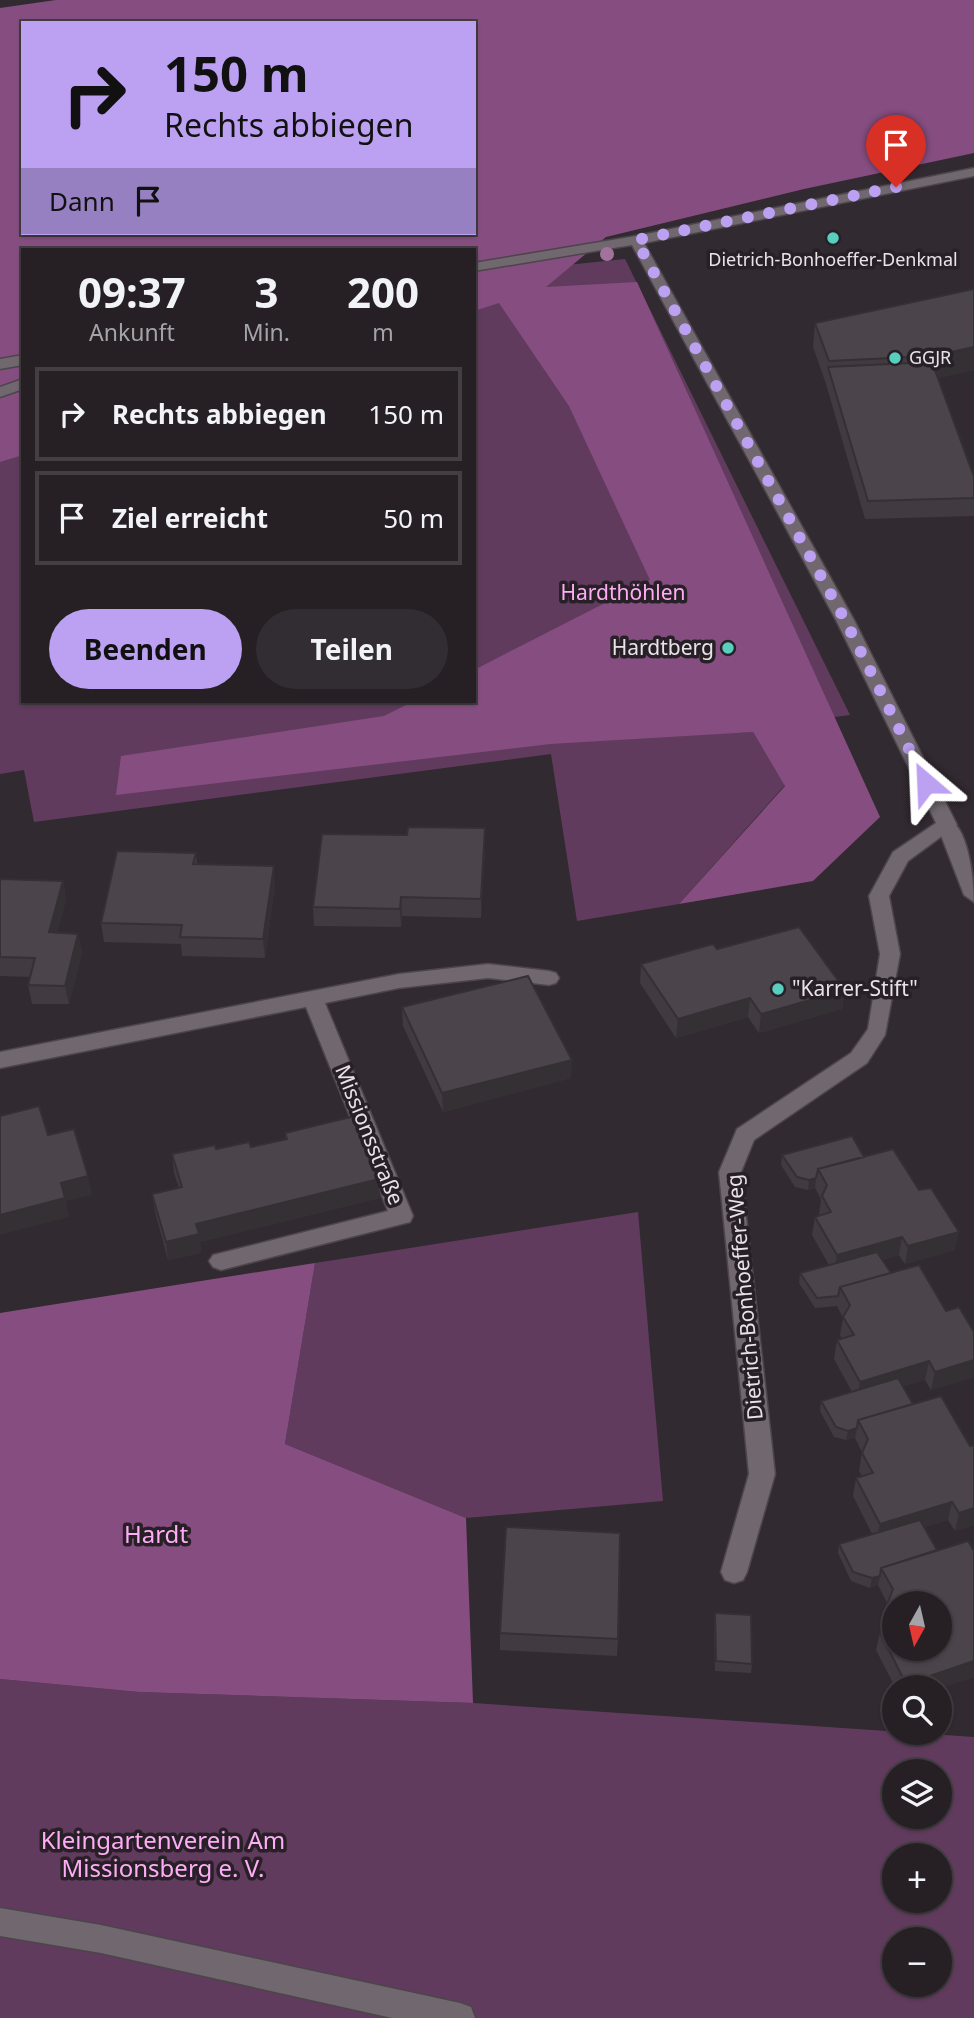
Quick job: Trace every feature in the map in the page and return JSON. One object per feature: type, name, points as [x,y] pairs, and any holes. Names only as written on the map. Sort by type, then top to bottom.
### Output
[{"type":"street","points":[[476,267],[636,240],[974,172]]},
{"type":"street","points":[[636,240],[845,620],[947,825],[974,895]]},
{"type":"street","points":[[0,365],[21,360]]},
{"type":"street","points":[[0,392],[21,385]]},
{"type":"street","name":"Dietrich-Bonhoeffer-Weg","points":[[734,1572],[762,1474],[730,1172],[745,1135],[859,1058],[878,1030],[890,954],[879,896],[900,857],[947,825]]},
{"type":"street","points":[[0,1060],[400,981],[488,971],[549,978]]},
{"type":"street","name":"Missionsstraße","points":[[221,1261],[402,1216],[313,998]]},
{"type":"street","points":[[0,1922],[101,1939],[460,2018]]},
{"type":"green space","points":[[56,0],[974,0],[974,153],[804,189],[606,237],[546,287],[637,282],[880,817],[813,881],[679,904],[785,786],[753,732],[550,744],[116,795],[121,756],[384,716],[410,703],[476,703],[476,669],[650,580],[569,406],[499,303],[476,310],[476,248],[21,248],[21,456],[0,462],[0,8]]},
{"type":"green space","name":"Hardthöhlen","points":[[0,163],[23,235],[21,703],[476,703],[476,250],[493,246],[509,271],[625,259],[850,715],[703,734],[753,732],[785,785],[679,904],[577,921],[551,754],[34,822],[24,770],[0,774]]},
{"type":"green space","points":[[638,1212],[663,1501],[466,1518],[285,1444],[315,1263]]},
{"type":"green space","name":"Hardt","points":[[315,1263],[285,1444],[466,1518],[473,1703],[139,1692],[0,1679],[0,1313]]},
{"type":"green space","name":"Kleingartenverein Am Missionsberg e. V.","points":[[0,1679],[139,1692],[473,1703],[882,1731],[882,1745],[952,1745],[952,1736],[974,1737],[974,2018],[0,2018]]},
{"type":"building","points":[[974,289],[974,347],[933,356],[829,361],[815,323]]},
{"type":"building","points":[[932,362],[974,477],[974,498],[868,501],[828,367]]},
{"type":"building","points":[[408,827],[485,828],[481,899],[401,897],[400,909],[313,907],[322,834],[407,835]]},
{"type":"building","points":[[117,851],[196,853],[193,864],[274,866],[263,939],[180,937],[182,925],[101,923]]},
{"type":"building","points":[[0,879],[63,881],[49,932],[78,934],[65,986],[28,985],[35,958],[0,957]]},
{"type":"building","points":[[799,927],[845,990],[761,1014],[750,998],[678,1019],[641,964],[713,944],[717,949]]},
{"type":"building","points":[[528,976],[572,1060],[442,1093],[402,1007]]},
{"type":"building","points":[[39,1106],[48,1135],[74,1129],[88,1176],[61,1183],[65,1198],[0,1215],[0,1116]]},
{"type":"building","points":[[355,1116],[379,1179],[196,1224],[199,1234],[166,1242],[152,1194],[182,1187],[172,1154],[215,1145],[216,1149],[249,1142],[251,1147],[287,1139],[285,1133]]},
{"type":"building","points":[[852,1136],[864,1157],[818,1169],[816,1178],[809,1180],[797,1177],[782,1155]]},
{"type":"building","points":[[893,1149],[919,1190],[931,1188],[959,1232],[908,1246],[902,1237],[837,1255],[815,1217],[831,1212],[822,1196],[827,1185],[818,1169]]},
{"type":"building","points":[[877,1252],[891,1273],[840,1287],[838,1296],[817,1298],[800,1273]]},
{"type":"building","points":[[919,1265],[946,1311],[959,1307],[974,1332],[974,1360],[935,1372],[929,1361],[860,1382],[837,1340],[854,1335],[843,1317],[850,1305],[840,1287]]},
{"type":"building","points":[[898,1378],[913,1404],[858,1420],[857,1428],[848,1431],[836,1427],[821,1401]]},
{"type":"building","points":[[941,1396],[970,1446],[974,1445],[974,1508],[959,1513],[952,1502],[880,1524],[856,1478],[873,1473],[862,1453],[868,1439],[858,1420]]},
{"type":"building","points":[[920,1520],[937,1550],[881,1568],[880,1576],[872,1578],[853,1572],[839,1544]]},
{"type":"building","points":[[506,1527],[620,1533],[618,1639],[500,1633]]},
{"type":"building","points":[[968,1541],[974,1551],[974,1661],[933,1675],[902,1675],[894,1661],[952,1661],[952,1591],[892,1591],[881,1568]]},
{"type":"building","points":[[715,1613],[751,1615],[752,1664],[716,1661]]},
{"type":"place","name":"Dietrich-Bonhoeffer-Denkmal","points":[[833,238]]},
{"type":"place","name":"GGJR","points":[[895,358]]},
{"type":"place","name":"Hardtberg","points":[[728,648]]},
{"type":"place","name":"\"Karrer-Stift\"","points":[[778,989]]},
{"type":"route","points":[[896,187],[636,240],[845,620],[926,783]]}]
